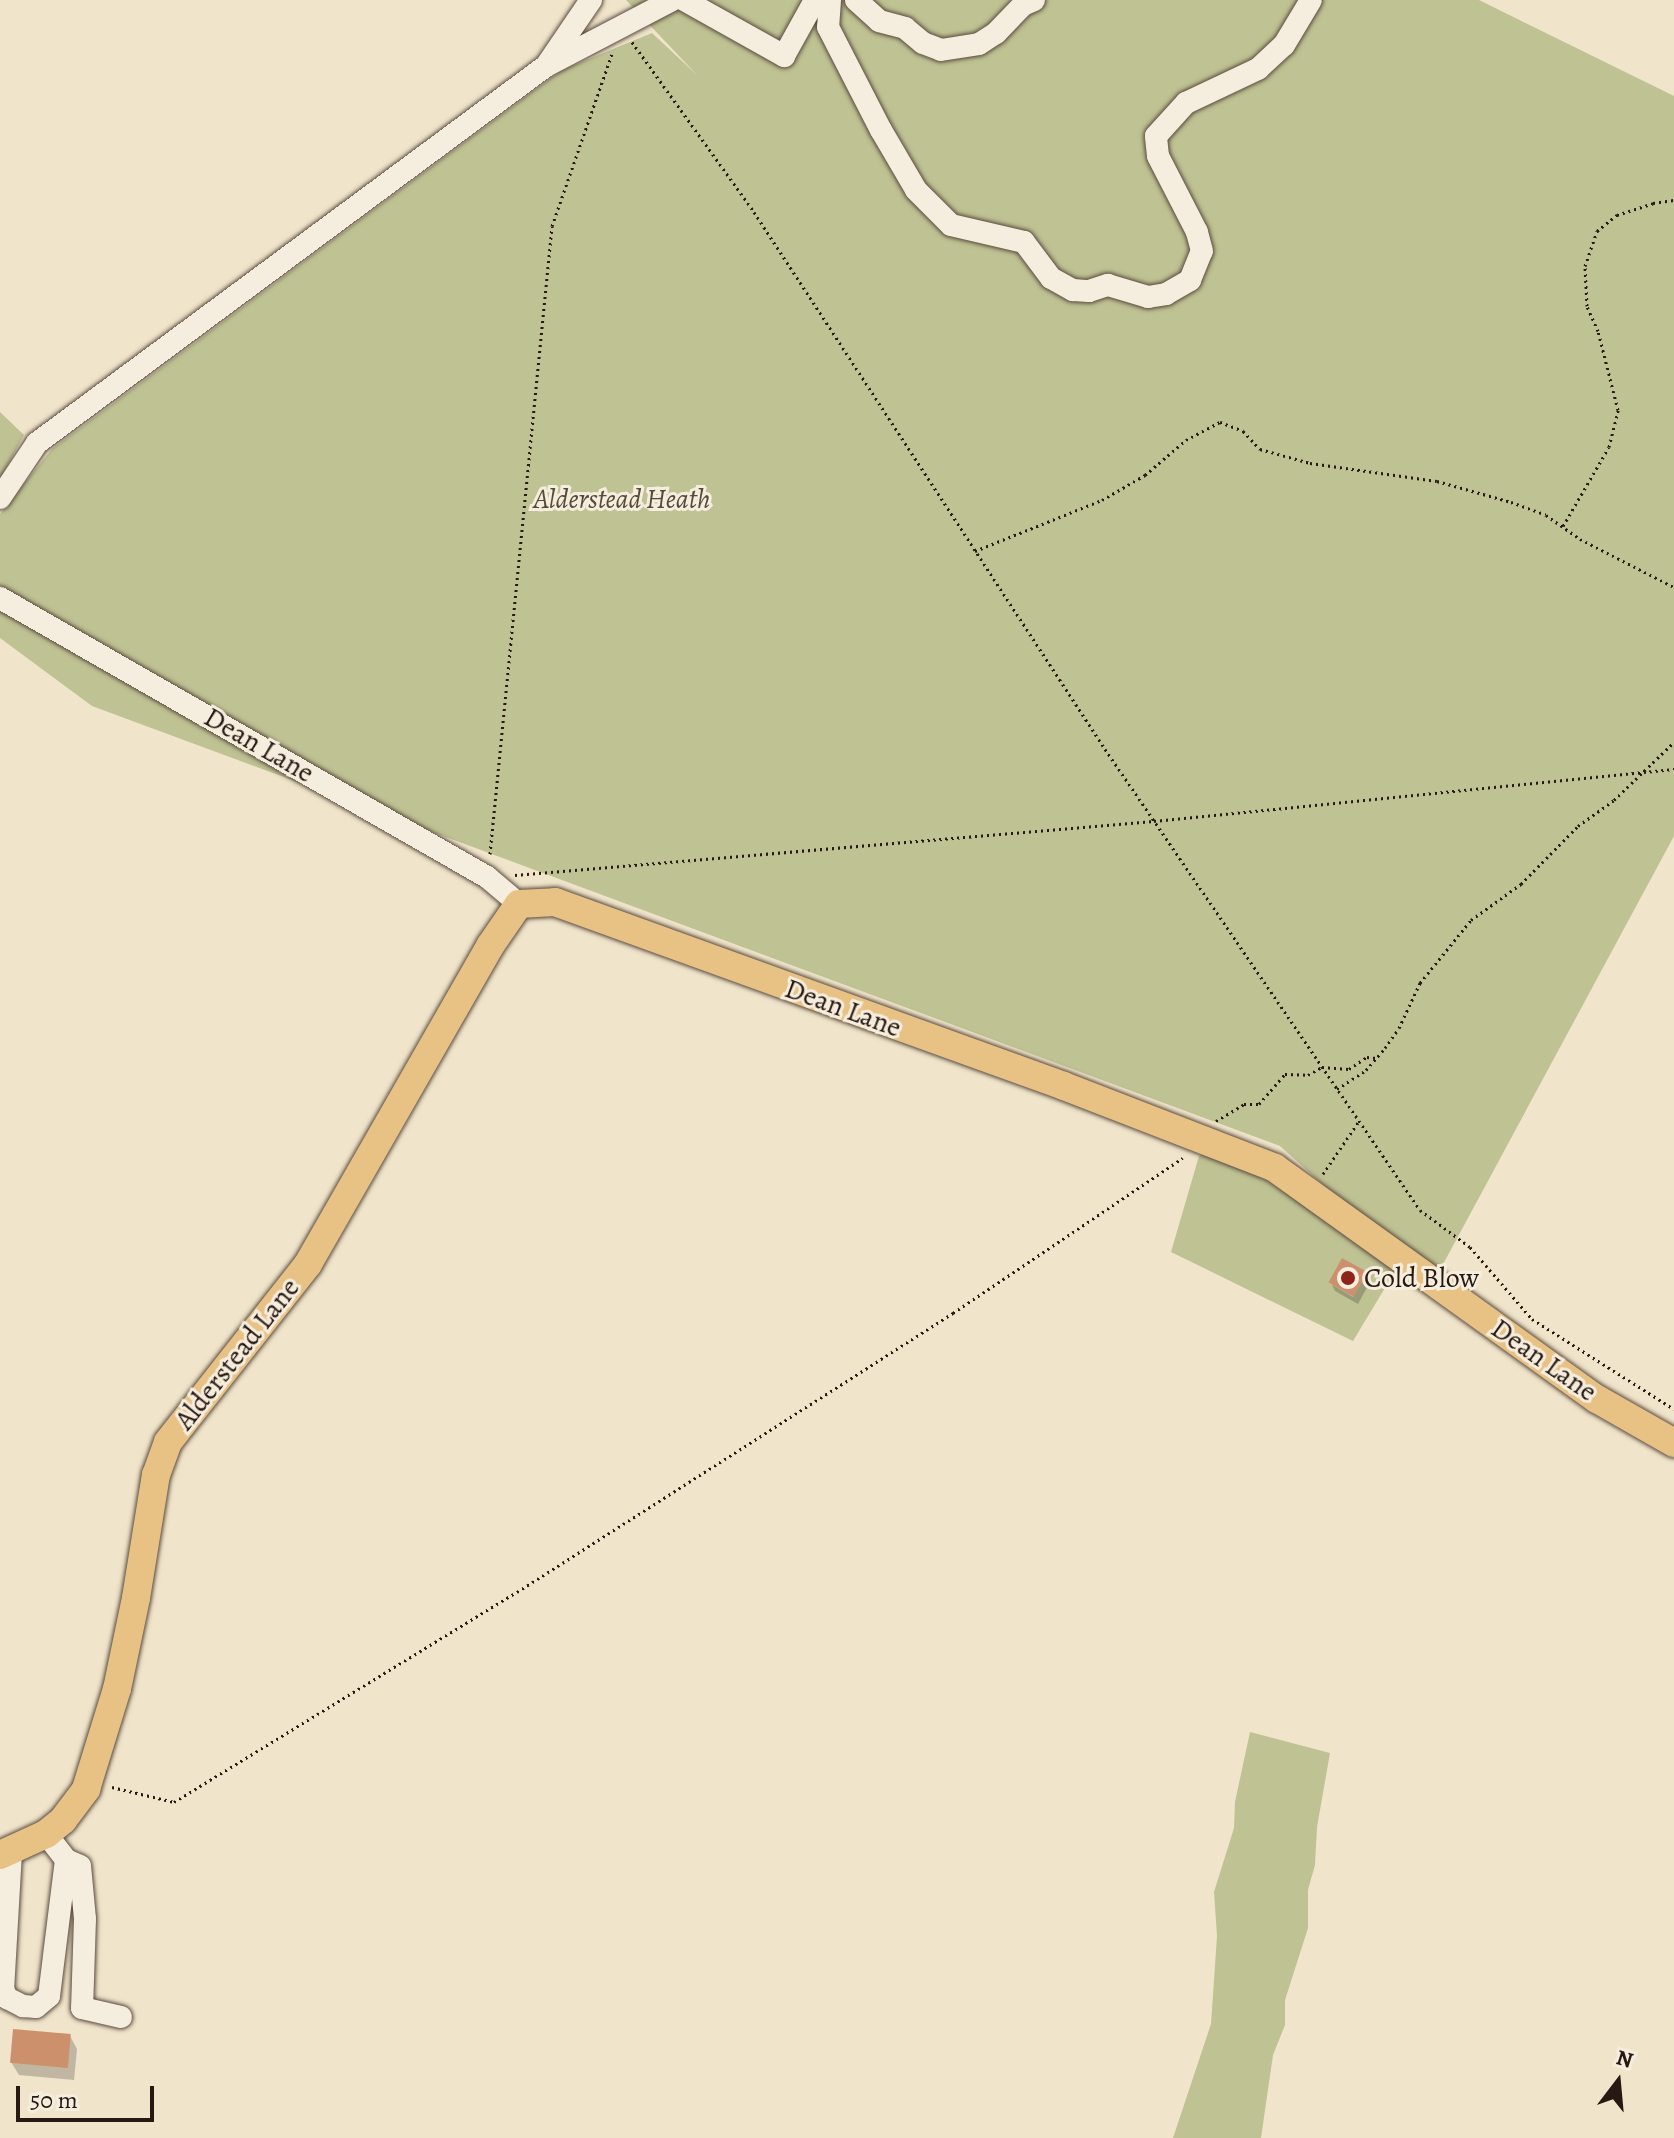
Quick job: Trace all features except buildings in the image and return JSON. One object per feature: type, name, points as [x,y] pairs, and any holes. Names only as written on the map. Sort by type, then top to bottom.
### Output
[{"type":"main road","name":"Dean Lane","points":[[519,904],[555,902],[1275,1168],[1597,1399],[1674,1443]]},
{"type":"main road","name":"Alderstead Lane","points":[[6,1854],[46,1834],[63,1820],[86,1789],[117,1689],[156,1475],[168,1442],[308,1264],[490,946],[519,904]]},
{"type":"street","points":[[546,66],[591,0]]},
{"type":"street","points":[[0,498],[37,443],[546,66],[672,0]]},
{"type":"street","points":[[684,0],[784,56],[815,0]]},
{"type":"street","points":[[830,0],[828,27],[881,130],[916,190],[951,225],[1024,242],[1051,278],[1073,290],[1089,291],[1108,285],[1148,297],[1166,294],[1190,280],[1202,251],[1197,232],[1158,156],[1156,136],[1186,103],[1258,69],[1284,45],[1311,0]]},
{"type":"street","points":[[856,0],[879,21],[905,28],[923,43],[941,50],[979,44],[996,33],[1023,5],[1034,0]]},
{"type":"street","name":"Dean Lane","points":[[0,598],[487,877],[519,904]]},
{"type":"street","points":[[46,1834],[66,1860],[80,1866],[85,1919],[82,2008],[121,2017]]},
{"type":"street","points":[[6,1854],[3,1989],[6,2003],[36,2007],[49,1996],[66,1860]]},
{"type":"path","points":[[621,27],[754,212],[1154,821],[1420,1210],[1470,1247],[1532,1319],[1674,1409]]},
{"type":"path","points":[[621,27],[552,226],[487,877],[1154,821],[1674,769]]},
{"type":"path","points":[[1562,526],[1609,447],[1618,410],[1598,331],[1587,306],[1585,266],[1597,231],[1617,215],[1653,203],[1674,200]]},
{"type":"path","points":[[975,551],[1102,500],[1145,475],[1186,440],[1220,422],[1243,431],[1260,449],[1333,468],[1437,481],[1511,502],[1546,515],[1674,587]]},
{"type":"path","points":[[1337,1089],[1366,1070],[1376,1058],[1399,1028],[1429,971],[1471,920],[1521,884],[1578,826],[1645,772],[1674,742]]},
{"type":"path","points":[[104,1785],[174,1802],[517,1592],[953,1313],[1193,1152],[1197,1137],[1227,1113],[1244,1104],[1259,1104],[1285,1074],[1308,1075],[1322,1067],[1349,1069],[1367,1057],[1376,1058]]},
{"type":"path","points":[[1311,1193],[1359,1121]]},
{"type":"green space","name":"Alderstead Heath","points":[[626,0],[1479,0],[1674,96],[1674,836],[1441,1268],[1419,1271],[1280,1146],[92,706],[0,638],[0,514],[52,449],[562,70],[652,33],[697,75]]},
{"type":"green space","points":[[0,412],[24,435],[0,479]]},
{"type":"green space","points":[[1216,1150],[1366,1240],[1397,1268],[1353,1341],[1171,1252],[1199,1156]],"holes":[[[1342,1259],[1367,1273],[1353,1297],[1329,1283]]]},
{"type":"green space","points":[[1250,1732],[1330,1753],[1317,1827],[1315,1865],[1308,1890],[1308,1928],[1285,2000],[1285,2025],[1273,2055],[1261,2138],[1173,2138],[1211,2024],[1217,1936],[1214,1892],[1234,1828],[1235,1802]]},
{"type":"place","name":"Cold Blow","points":[[1348,1278]]}]
